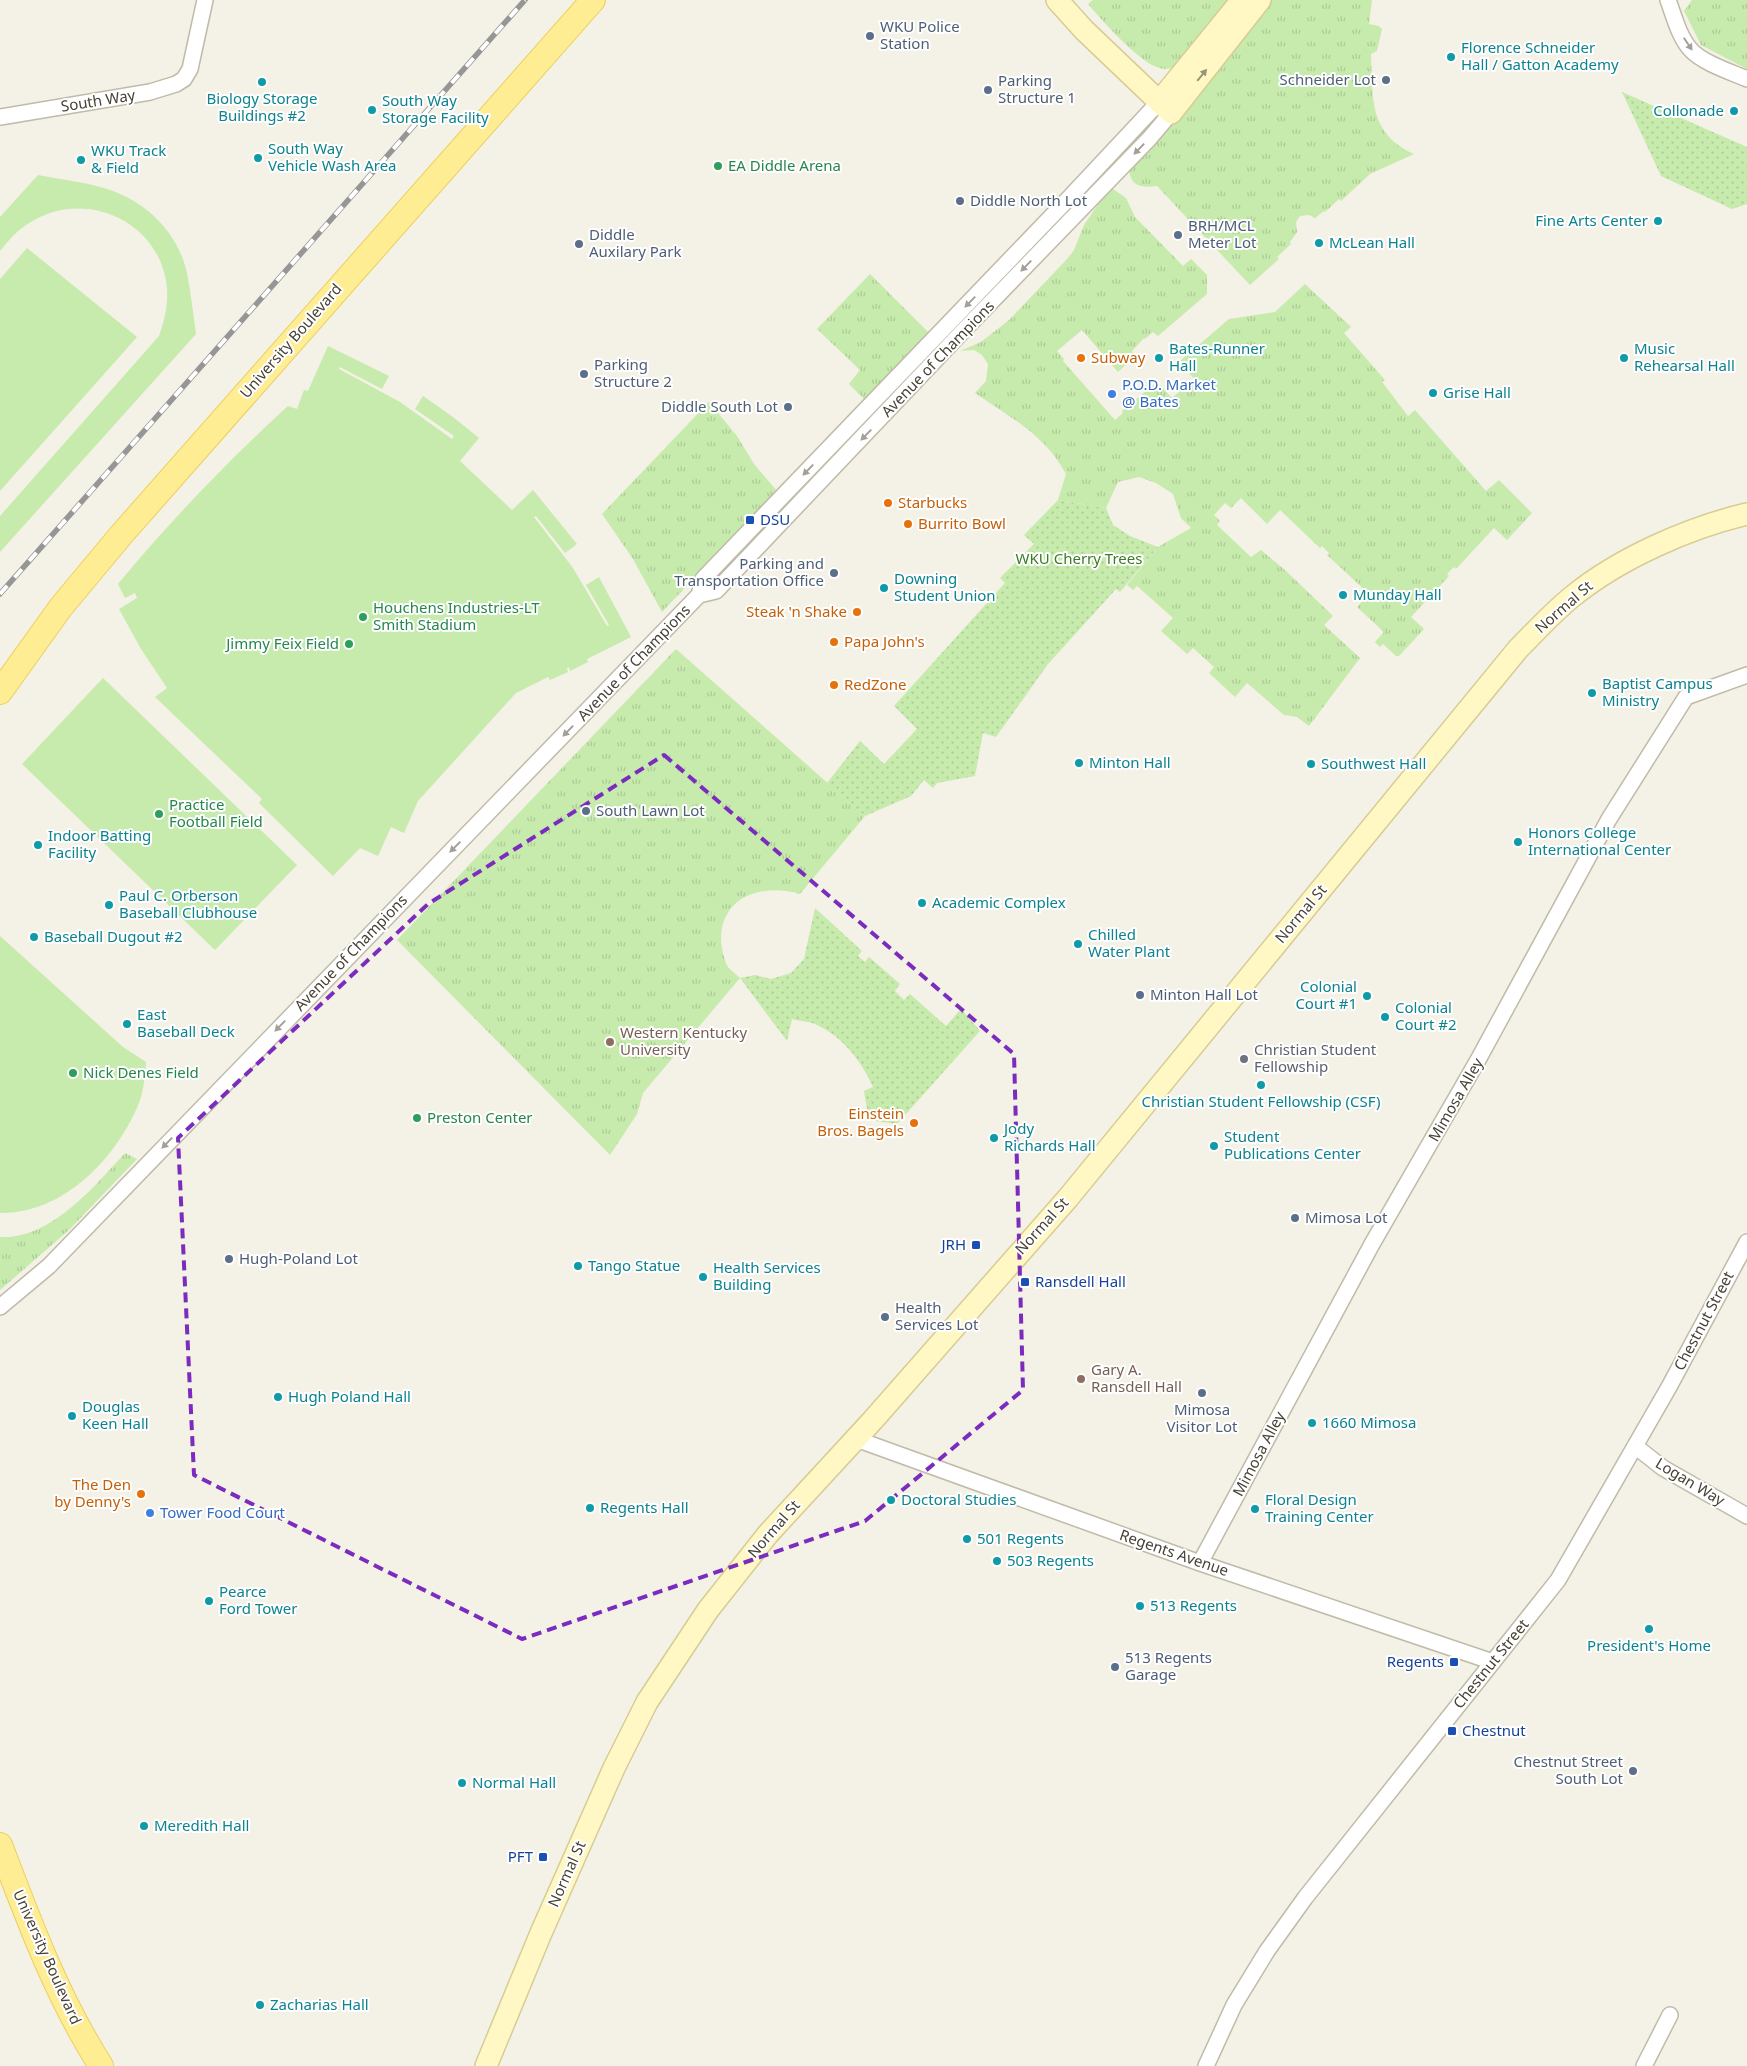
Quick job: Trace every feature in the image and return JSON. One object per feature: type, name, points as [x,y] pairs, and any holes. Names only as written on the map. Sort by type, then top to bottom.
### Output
[{"type":"main road","name":"University Boulevard","points":[[0,692],[61,608],[122,535],[593,0]]},
{"type":"main road","name":"University Boulevard","points":[[0,1845],[55,1983],[85,2041],[101,2066]]},
{"type":"street","name":"South Way","points":[[0,117],[150,92],[176,84],[184,79],[189,71],[205,0]]},
{"type":"street","points":[[1057,0],[1084,30],[1165,107]]},
{"type":"street","points":[[1165,107],[1242,0]]},
{"type":"street","points":[[1165,107],[1260,0]]},
{"type":"street","points":[[1668,0],[1677,27],[1691,50],[1708,61],[1747,79]]},
{"type":"street","name":"Avenue of Champions","points":[[0,1306],[49,1266],[699,595],[716,591],[1149,139],[1165,107]]},
{"type":"street","name":"Normal St","points":[[486,2066],[604,1788],[647,1702],[686,1640],[768,1534],[856,1439],[1068,1198],[1518,649],[1573,596],[1625,562],[1683,535],[1747,514]]},
{"type":"street","name":"Mimosa Alley","points":[[1200,1563],[1372,1244],[1478,1060],[1609,819],[1686,697],[1747,675]]},
{"type":"street","name":"Chestnut Street","points":[[1206,2066],[1234,2004],[1286,1924],[1325,1872],[1558,1580],[1674,1378],[1747,1242]]},
{"type":"street","name":"Regents Avenue","points":[[856,1439],[1200,1563],[1493,1662]]},
{"type":"street","name":"Logan Way","points":[[1635,1446],[1663,1468],[1747,1516]]},
{"type":"street","points":[[1644,2066],[1670,2015]]},
{"type":"highlighted area","points":[[664,755],[1014,1054],[1023,1390],[865,1521],[522,1639],[194,1475],[178,1138],[428,904]]},
{"type":"green space","points":[[1093,0],[1230,0],[1175,67],[1164,69],[1152,65],[1132,50],[1088,4]]},
{"type":"green space","points":[[1263,0],[1372,0],[1369,24],[1379,26],[1382,29],[1377,51],[1371,54],[1373,99],[1376,113],[1388,136],[1414,154],[1370,174],[1341,201],[1339,199],[1325,212],[1315,218],[1309,215],[1300,216],[1296,222],[1297,232],[1290,242],[1291,244],[1277,257],[1279,259],[1250,285],[1157,186],[1147,187],[1138,185],[1130,176],[1129,171]]},
{"type":"green space","points":[[1692,0],[1747,0],[1747,69],[1701,45],[1684,11]]},
{"type":"green space","points":[[1622,92],[1747,147],[1747,204],[1732,209],[1661,176]]},
{"type":"green space","points":[[38,175],[110,190],[137,203],[159,221],[177,245],[183,258],[196,334],[0,552],[0,516],[159,336],[166,306],[165,276],[158,255],[146,238],[130,225],[112,215],[92,209],[71,209],[51,213],[22,228],[0,251],[0,217]]},
{"type":"green space","points":[[1113,189],[1126,198],[1135,217],[1183,266],[1191,259],[1207,275],[1207,294],[1158,336],[1153,332],[1144,338],[1132,351],[1135,356],[1118,372],[1082,330],[1057,351],[1064,359],[1063,361],[1115,420],[1123,413],[1122,411],[1157,382],[1172,398],[1194,379],[1180,361],[1229,319],[1275,312],[1305,284],[1351,327],[1344,333],[1385,380],[1382,382],[1408,416],[1415,410],[1486,491],[1499,480],[1532,513],[1507,540],[1494,528],[1456,569],[1454,567],[1447,574],[1449,576],[1411,617],[1424,629],[1399,656],[1396,656],[1383,644],[1380,647],[1375,642],[1384,632],[1357,607],[1369,594],[1327,555],[1329,553],[1322,546],[1320,548],[1280,510],[1267,524],[1241,498],[1231,508],[1225,503],[1214,515],[1220,521],[1217,525],[1251,557],[1261,550],[1286,571],[1333,616],[1324,625],[1360,658],[1309,726],[1297,717],[1284,715],[1247,683],[1235,697],[1209,673],[1214,667],[1193,648],[1187,654],[1161,631],[1173,618],[1137,586],[1133,590],[1127,585],[1158,547],[1191,528],[1181,518],[1173,494],[1156,483],[1139,477],[1118,482],[1106,508],[1058,500],[1066,474],[1048,448],[1026,428],[975,393],[986,381],[988,364],[982,355],[974,350],[960,351],[981,342],[1009,320],[1068,258],[1074,250],[1084,225],[1108,190]]},
{"type":"green space","points":[[27,248],[137,337],[0,491],[0,279]]},
{"type":"green space","points":[[870,274],[929,333],[865,400],[849,384],[860,370],[817,329]]},
{"type":"green space","name":"Houchens Industries-LT Smith Stadium","points":[[328,346],[389,376],[382,389],[340,367],[339,369],[400,402],[452,439],[454,436],[415,409],[423,396],[479,438],[460,461],[512,510],[533,490],[577,544],[565,553],[536,516],[534,517],[573,568],[607,626],[609,625],[586,585],[599,577],[631,637],[587,659],[588,662],[570,671],[569,667],[567,668],[568,672],[550,680],[548,677],[516,693],[418,801],[404,833],[391,827],[378,856],[360,848],[333,876],[259,803],[262,799],[155,697],[167,688],[141,649],[119,609],[137,598],[135,593],[125,598],[118,584],[179,514],[243,448],[288,406],[297,409],[304,390],[308,391]]},
{"type":"green space","points":[[709,402],[737,436],[754,464],[777,491],[662,612],[633,559],[602,514]]},
{"type":"green space","name":"WKU Cherry Trees","points":[[1058,500],[1106,508],[1113,525],[1130,536],[1158,547],[1120,592],[1116,589],[1048,664],[996,737],[983,733],[975,776],[937,783],[933,788],[924,780],[911,796],[865,816],[827,783],[860,741],[884,764],[917,729],[894,706],[1005,583],[1000,578],[1034,544],[1024,535]]},
{"type":"green space","points":[[676,649],[865,816],[800,894],[772,890],[758,892],[746,896],[736,903],[728,913],[723,926],[721,941],[725,962],[740,978],[643,1093],[637,1114],[610,1155],[397,940]]},
{"type":"green space","name":"Practice Football Field","points":[[103,678],[297,865],[215,950],[22,764]]},
{"type":"green space","points":[[815,908],[862,951],[858,956],[865,962],[869,957],[900,984],[895,991],[904,1000],[910,994],[946,1026],[961,1009],[980,1031],[897,1124],[869,1120],[864,1091],[873,1087],[863,1067],[842,1042],[815,1024],[792,1019],[787,1041],[740,978],[755,975],[771,979],[791,973],[804,959]]},
{"type":"green space","name":"Nick Denes Field","points":[[0,936],[123,1047],[146,1062],[145,1078],[139,1103],[129,1124],[102,1163],[66,1193],[45,1204],[23,1211],[0,1213]]},
{"type":"green space","points":[[125,1153],[137,1159],[69,1230],[0,1290],[0,1237],[18,1236],[36,1230],[53,1221],[85,1195]]},
{"type":"railway","points":[[0,594],[525,0]]},
{"type":"place","name":"WKU Police Station","points":[[870,36]]},
{"type":"place","name":"Florence Schneider Hall / Gatton Academy","points":[[1451,57]]},
{"type":"place","name":"Schneider Lot","points":[[1386,80]]},
{"type":"place","name":"Biology Storage Buildings #2","points":[[262,82]]},
{"type":"place","name":"Parking Structure 1","points":[[988,90]]},
{"type":"place","name":"South Way Storage Facility","points":[[372,110]]},
{"type":"place","name":"Collonade","points":[[1734,111]]},
{"type":"place","name":"South Way Vehicle Wash Area","points":[[258,158]]},
{"type":"place","name":"WKU Track & Field","points":[[81,160]]},
{"type":"place","name":"EA Diddle Arena","points":[[718,166]]},
{"type":"place","name":"Diddle North Lot","points":[[960,201]]},
{"type":"place","name":"Fine Arts Center","points":[[1658,221]]},
{"type":"place","name":"BRH/MCL Meter Lot","points":[[1178,235]]},
{"type":"place","name":"McLean Hall","points":[[1319,243]]},
{"type":"place","name":"Diddle Auxilary Park","points":[[579,244]]},
{"type":"place","name":"Subway","points":[[1081,358]]},
{"type":"place","name":"Bates-Runner Hall","points":[[1159,358]]},
{"type":"place","name":"Music Rehearsal Hall","points":[[1624,358]]},
{"type":"place","name":"Parking Structure 2","points":[[584,374]]},
{"type":"place","name":"Grise Hall","points":[[1433,393]]},
{"type":"place","name":"P.O.D. Market @ Bates","points":[[1112,394]]},
{"type":"place","name":"Diddle South Lot","points":[[788,407]]},
{"type":"place","name":"Starbucks","points":[[888,503]]},
{"type":"place","name":"DSU","points":[[750,520]]},
{"type":"place","name":"Burrito Bowl","points":[[908,524]]},
{"type":"place","name":"Parking and Transportation Office","points":[[834,573]]},
{"type":"place","name":"Downing Student Union","points":[[884,588]]},
{"type":"place","name":"Munday Hall","points":[[1343,595]]},
{"type":"place","name":"Steak 'n Shake","points":[[857,612]]},
{"type":"place","name":"Houchens Industries-LT Smith Stadium","points":[[363,617]]},
{"type":"place","name":"Papa John's","points":[[834,642]]},
{"type":"place","name":"Jimmy Feix Field","points":[[349,644]]},
{"type":"place","name":"RedZone","points":[[834,685]]},
{"type":"place","name":"Baptist Campus Ministry","points":[[1592,693]]},
{"type":"place","name":"Minton Hall","points":[[1079,763]]},
{"type":"place","name":"Southwest Hall","points":[[1311,764]]},
{"type":"place","name":"South Lawn Lot","points":[[586,811]]},
{"type":"place","name":"Practice Football Field","points":[[159,814]]},
{"type":"place","name":"Honors College International Center","points":[[1518,842]]},
{"type":"place","name":"Indoor Batting Facility","points":[[38,845]]},
{"type":"place","name":"Academic Complex","points":[[922,903]]},
{"type":"place","name":"Paul C. Orberson Baseball Clubhouse","points":[[109,905]]},
{"type":"place","name":"Baseball Dugout #2","points":[[34,937]]},
{"type":"place","name":"Chilled Water Plant","points":[[1078,944]]},
{"type":"place","name":"Minton Hall Lot","points":[[1140,995]]},
{"type":"place","name":"Colonial Court #1","points":[[1367,996]]},
{"type":"place","name":"Colonial Court #2","points":[[1385,1017]]},
{"type":"place","name":"East Baseball Deck","points":[[127,1024]]},
{"type":"place","name":"Western Kentucky University","points":[[610,1042]]},
{"type":"place","name":"Christian Student Fellowship","points":[[1244,1059]]},
{"type":"place","name":"Nick Denes Field","points":[[73,1073]]},
{"type":"place","name":"Christian Student Fellowship (CSF)","points":[[1261,1085]]},
{"type":"place","name":"Preston Center","points":[[417,1118]]},
{"type":"place","name":"Einstein Bros. Bagels","points":[[914,1123]]},
{"type":"place","name":"Jody Richards Hall","points":[[994,1138]]},
{"type":"place","name":"Student Publications Center","points":[[1214,1146]]},
{"type":"place","name":"Mimosa Lot","points":[[1295,1218]]},
{"type":"place","name":"JRH","points":[[976,1245]]},
{"type":"place","name":"Hugh-Poland Lot","points":[[229,1259]]},
{"type":"place","name":"Tango Statue","points":[[578,1266]]},
{"type":"place","name":"Health Services Building","points":[[703,1277]]},
{"type":"place","name":"Ransdell Hall","points":[[1025,1282]]},
{"type":"place","name":"Health Services Lot","points":[[885,1317]]},
{"type":"place","name":"Gary A. Ransdell Hall","points":[[1081,1379]]},
{"type":"place","name":"Mimosa Visitor Lot","points":[[1202,1393]]},
{"type":"place","name":"Hugh Poland Hall","points":[[278,1397]]},
{"type":"place","name":"Douglas Keen Hall","points":[[72,1416]]},
{"type":"place","name":"1660 Mimosa","points":[[1312,1423]]},
{"type":"place","name":"The Den by Denny's","points":[[141,1494]]},
{"type":"place","name":"Doctoral Studies","points":[[891,1500]]},
{"type":"place","name":"Regents Hall","points":[[590,1508]]},
{"type":"place","name":"Floral Design Training Center","points":[[1255,1509]]},
{"type":"place","name":"Tower Food Court","points":[[150,1513]]},
{"type":"place","name":"501 Regents","points":[[967,1539]]},
{"type":"place","name":"503 Regents","points":[[997,1561]]},
{"type":"place","name":"Pearce Ford Tower","points":[[209,1601]]},
{"type":"place","name":"513 Regents","points":[[1140,1606]]},
{"type":"place","name":"President's Home","points":[[1649,1629]]},
{"type":"place","name":"Regents","points":[[1454,1662]]},
{"type":"place","name":"513 Regents Garage","points":[[1115,1667]]},
{"type":"place","name":"Chestnut","points":[[1452,1731]]},
{"type":"place","name":"Chestnut Street South Lot","points":[[1633,1771]]},
{"type":"place","name":"Normal Hall","points":[[462,1783]]},
{"type":"place","name":"Meredith Hall","points":[[144,1826]]},
{"type":"place","name":"PFT","points":[[543,1857]]},
{"type":"place","name":"Zacharias Hall","points":[[260,2005]]}]
